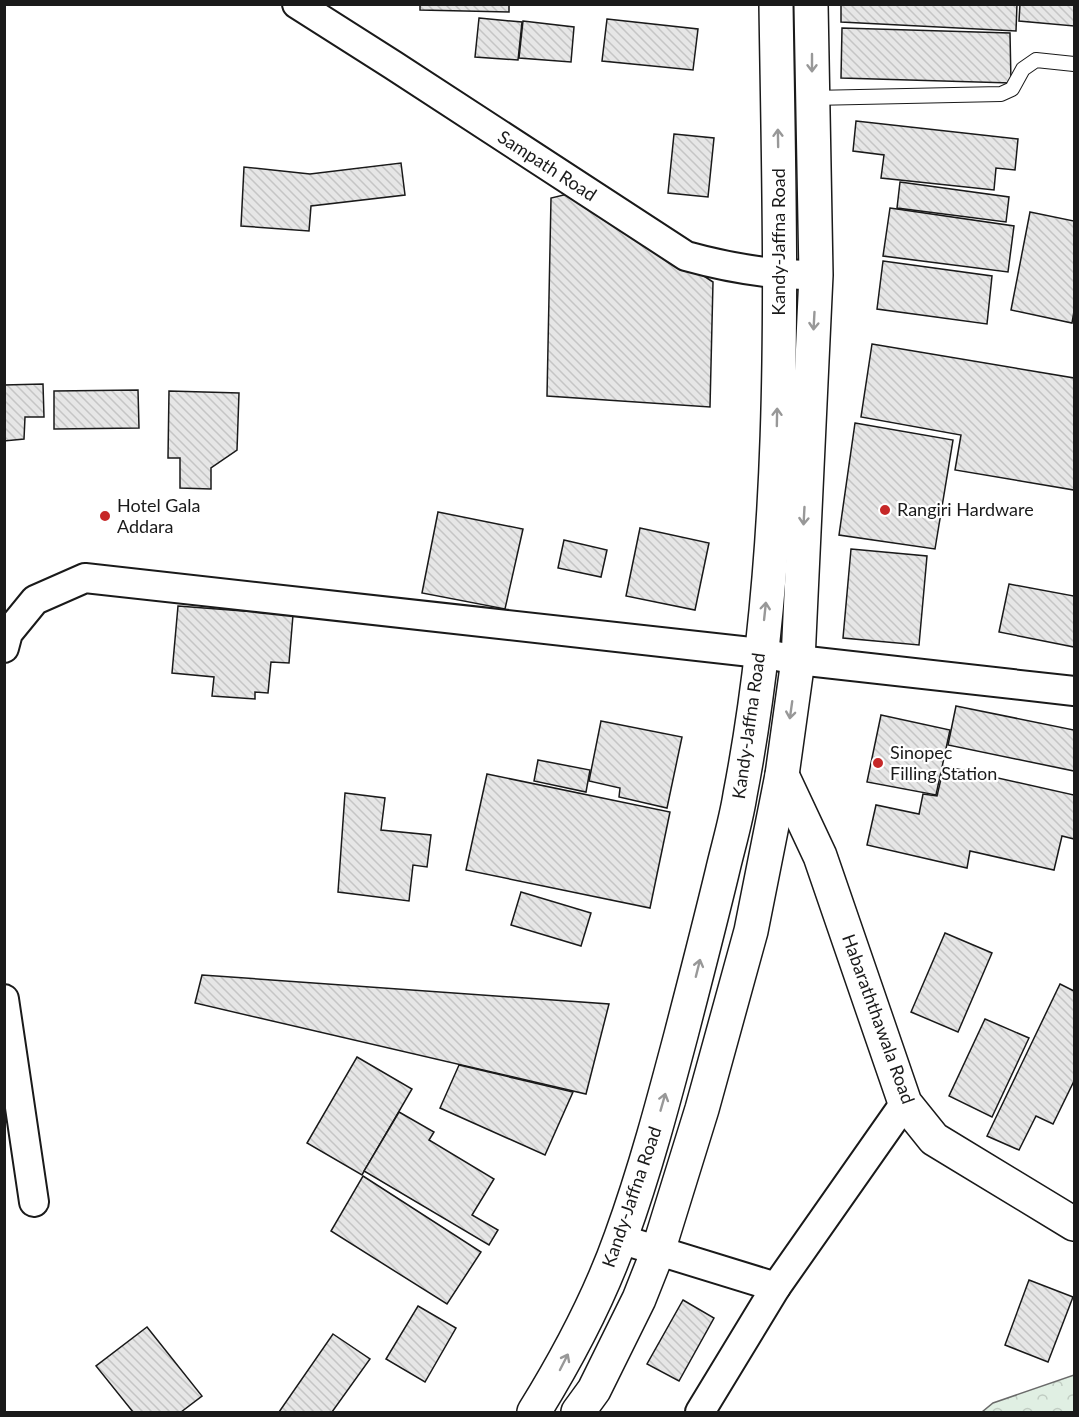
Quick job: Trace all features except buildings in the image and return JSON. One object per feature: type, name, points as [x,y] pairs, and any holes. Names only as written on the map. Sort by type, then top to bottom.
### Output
[{"type":"main road","name":"Kandy-Jaffna Road","points":[[534,1413],[559,1372],[585,1321],[620,1239],[663,1102],[740,797],[760,653],[772,540],[777,457],[780,275],[776,4]]},
{"type":"main road","name":"Kandy-Jaffna Road","points":[[578,1413],[594,1390],[634,1309],[658,1251],[702,1109],[751,931],[782,775],[798,660],[816,275],[811,4]]},
{"type":"main road","name":"Habaraththawala Road","points":[[782,775],[820,856],[905,1103],[934,1139],[1074,1224]]},
{"type":"street","name":"Sampath Road","points":[[297,4],[686,256],[731,267],[780,275],[816,275]]},
{"type":"street","points":[[4,648],[8,633],[35,600],[85,578],[760,653],[798,660],[1074,691]]},
{"type":"street","points":[[4,999],[34,1202]]},
{"type":"street","points":[[700,1413],[776,1287],[905,1103]]},
{"type":"street","points":[[620,1239],[776,1287]]},
{"type":"lane","points":[[812,98],[1001,94],[1012,88],[1023,69],[1036,60],[1074,64]]},
{"type":"green space","points":[[1074,1375],[1074,1412],[982,1412],[993,1403]]},
{"type":"place","name":"Rangiri Hardware","points":[[885,510]]},
{"type":"place","name":"Hotel Gala Addara","points":[[105,516]]},
{"type":"place","name":"Sinopec Filling Station","points":[[878,763]]}]
